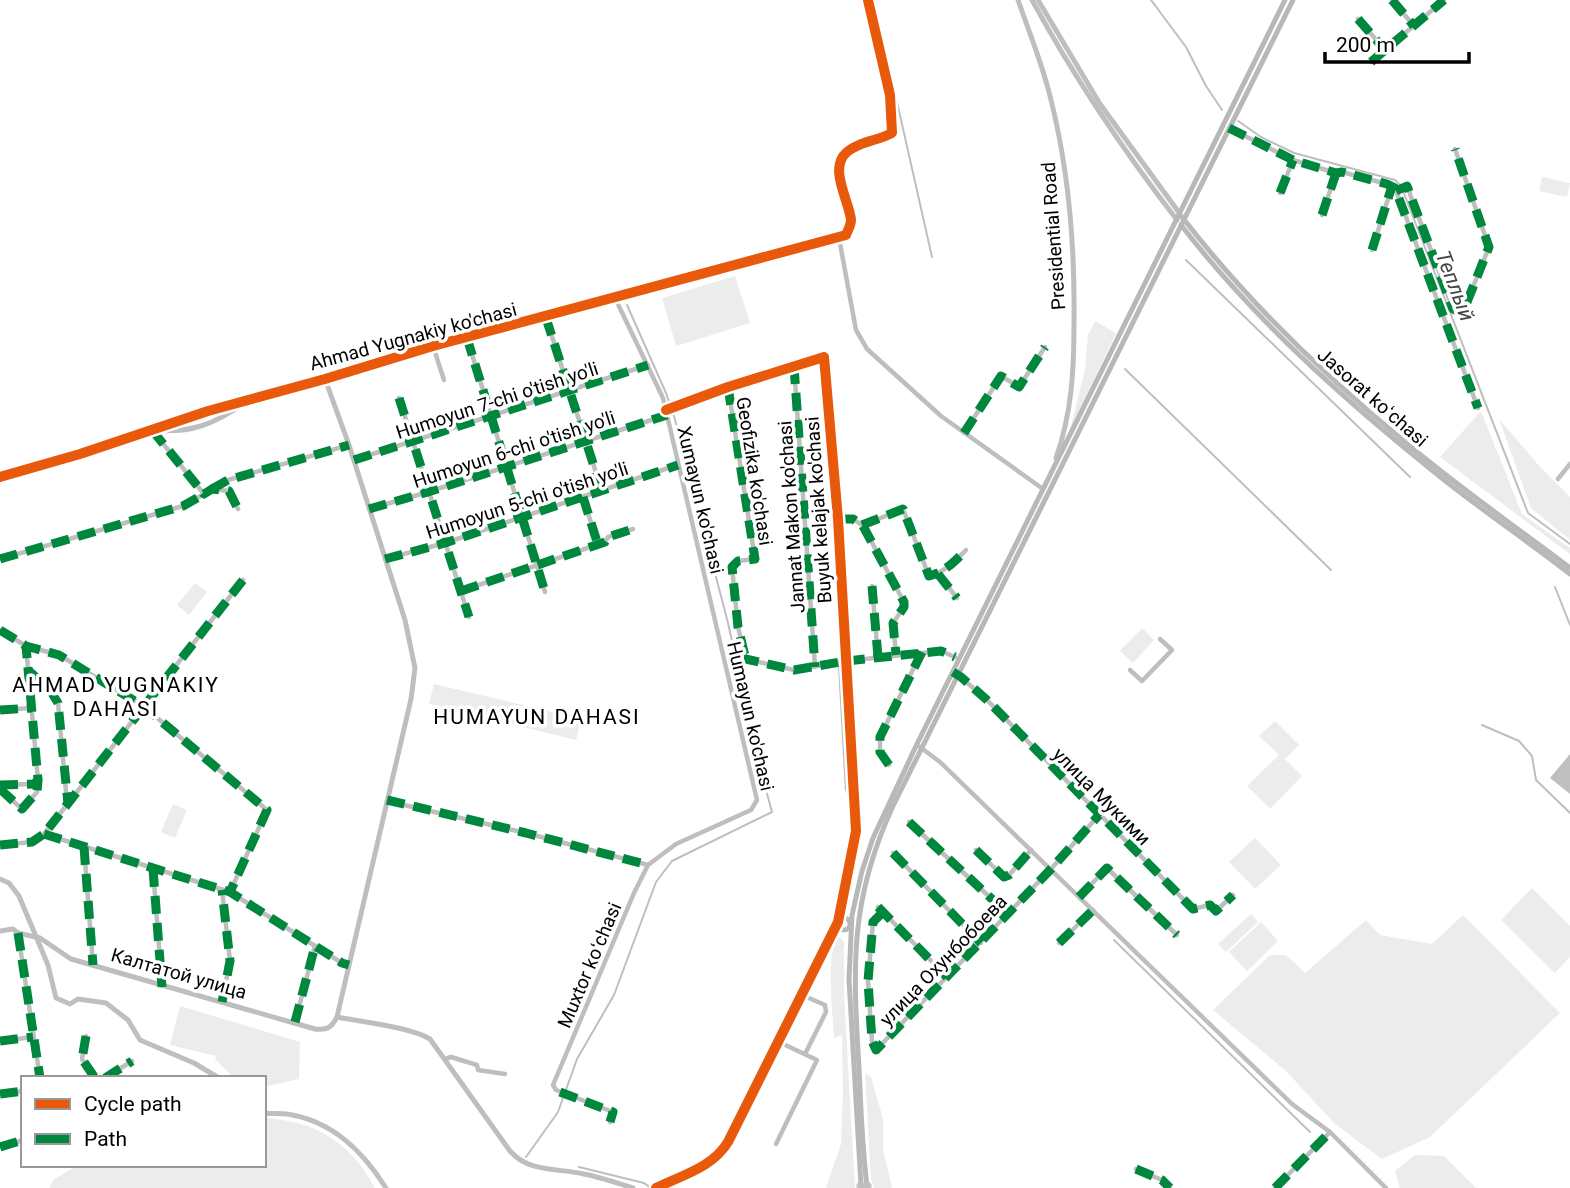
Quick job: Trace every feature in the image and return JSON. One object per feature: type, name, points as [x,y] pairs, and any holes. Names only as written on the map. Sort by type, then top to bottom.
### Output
[{"type":"main road","points":[[864,1187],[853,936],[869,849],[1285,0]]},
{"type":"main road","points":[[1045,491],[1050,474],[1293,0]]},
{"type":"main road","name":"Jasorat koʻchasi","points":[[1180,219],[1254,303],[1362,406],[1570,568]]},
{"type":"main road","name":"Jasorat koʻchasi","points":[[1180,219],[1228,282],[1333,386],[1434,472],[1570,574]]},
{"type":"main road","points":[[847,925],[855,916]]},
{"type":"main road","points":[[838,922],[847,925],[853,936]]},
{"type":"street","points":[[867,0],[890,95],[892,133],[861,143],[846,153],[838,170],[851,222],[846,235],[839,238],[856,330],[866,349],[932,408],[1045,491]]},
{"type":"street","name":"Presidential Road","points":[[1017,0],[1050,95],[1063,157],[1073,244],[1073,380],[1063,435],[1050,474]]},
{"type":"street","points":[[1032,0],[1102,118],[1180,219]]},
{"type":"street","points":[[1038,0],[1100,104],[1180,219]]},
{"type":"street","points":[[1392,0],[1414,26]]},
{"type":"street","points":[[1371,62],[1443,0]]},
{"type":"street","points":[[1358,19],[1385,50]]},
{"type":"street","points":[[1229,128],[1293,160],[1400,188]]},
{"type":"street","points":[[1400,188],[1453,309],[1458,311],[1465,307],[1489,247],[1455,149]]},
{"type":"street","points":[[1280,193],[1293,160]]},
{"type":"street","points":[[1322,215],[1336,173]]},
{"type":"street","points":[[1372,250],[1400,188]]},
{"type":"street","points":[[1400,188],[1478,408]]},
{"type":"street","name":"Ahmad Yugnakiy ko'chasi","points":[[0,477],[152,430],[162,424],[433,346],[839,238]]},
{"type":"street","name":"Xumayun ko'chasi","points":[[615,298],[661,393],[667,412],[718,634]]},
{"type":"street","points":[[546,318],[601,491]]},
{"type":"street","points":[[467,338],[545,592]]},
{"type":"street","points":[[433,346],[444,380]]},
{"type":"street","points":[[964,433],[1001,376],[1019,387],[1045,346]]},
{"type":"street","name":"Humoyun 6-chi o'tish yo'li","points":[[369,509],[586,441],[728,387],[824,357]]},
{"type":"street","name":"Buyuk kelajak ko'chasi","points":[[824,357],[838,519],[847,789],[854,805],[856,831],[838,922]]},
{"type":"street","name":"Humoyun 7-chi o'tish yo'li","points":[[354,460],[648,365]]},
{"type":"street","name":"Jannat Makon ko'chasi","points":[[794,366],[815,667]]},
{"type":"street","name":"Ahmad Yugnakiy ko'chasi","points":[[325,379],[408,629],[415,667],[412,693],[337,1017],[326,1030]]},
{"type":"street","name":"Geofizika ko'chasi","points":[[728,387],[755,559],[738,561],[732,567],[743,659],[787,670],[815,667]]},
{"type":"street","points":[[399,398],[469,617]]},
{"type":"street","name":"Ahmad Yugnakiy ko'chasi","points":[[152,430],[186,430],[216,422],[250,400]]},
{"type":"street","points":[[152,430],[204,494]]},
{"type":"street","points":[[0,559],[183,506],[228,480],[349,445]]},
{"type":"street","points":[[1558,479],[1570,464]]},
{"type":"street","name":"Humoyun 5-chi o'tish yo'li","points":[[385,559],[445,543],[678,465]]},
{"type":"street","points":[[212,489],[229,491],[238,509]]},
{"type":"street","points":[[583,497],[598,545]]},
{"type":"street","points":[[896,655],[893,624],[904,607],[904,602],[862,525],[903,509],[929,576],[938,574],[951,565],[966,550]]},
{"type":"street","name":"Buyuk kelajak ko'chasi","points":[[838,519],[853,519],[862,525]]},
{"type":"street","points":[[461,591],[598,545],[605,542],[607,537],[633,529]]},
{"type":"street","points":[[938,574],[957,598]]},
{"type":"street","points":[[0,845],[32,842],[44,834],[243,580]]},
{"type":"street","points":[[872,586],[878,657]]},
{"type":"street","points":[[0,630],[26,646],[59,655],[143,706],[267,810],[230,892]]},
{"type":"street","name":"Humayun ko'chasi","points":[[648,865],[676,845],[751,810],[757,802],[718,634]]},
{"type":"street","points":[[1130,670],[1142,681],[1150,674],[1172,650],[1160,639]]},
{"type":"street","points":[[0,787],[22,809],[37,792],[26,646]]},
{"type":"street","points":[[815,667],[922,652],[941,651],[955,657]]},
{"type":"street","points":[[889,765],[880,751],[880,737],[922,652]]},
{"type":"street","points":[[29,670],[50,690],[58,703],[68,803]]},
{"type":"street","name":"улица Мукими","points":[[955,674],[987,700],[1193,909],[1210,905],[1216,911],[1233,895]]},
{"type":"street","points":[[0,710],[32,708]]},
{"type":"street","points":[[919,747],[940,762],[1292,1104],[1330,1132],[1386,1188]]},
{"type":"street","points":[[0,787],[34,784],[38,780]]},
{"type":"street","points":[[387,800],[648,865]]},
{"type":"street","name":"улица Охунбобоева","points":[[883,912],[873,922],[868,981],[872,1041],[876,1050],[981,943],[1099,815]]},
{"type":"street","points":[[909,822],[1008,914]]},
{"type":"street","points":[[44,834],[230,892],[349,965]]},
{"type":"street","points":[[84,847],[93,965]]},
{"type":"street","points":[[976,850],[1003,877],[1009,875],[1031,850]]},
{"type":"street","points":[[893,853],[981,943]]},
{"type":"street","name":"Muxtor koʻchasi","points":[[610,1122],[613,1112],[558,1091],[553,1085],[648,865]]},
{"type":"street","points":[[1079,897],[1107,868],[1177,935]]},
{"type":"street","points":[[153,869],[162,986]]},
{"type":"street","points":[[222,890],[230,961],[222,1002]]},
{"type":"street","points":[[878,907],[947,977]]},
{"type":"street","points":[[831,936],[847,925],[841,909]]},
{"type":"street","points":[[1059,943],[1093,910]]},
{"type":"street","points":[[658,1187],[689,1174],[722,1151],[838,922]]},
{"type":"street","name":"Калтатой улица","points":[[0,931],[13,929],[18,933],[40,938],[71,959],[326,1030]]},
{"type":"street","points":[[18,933],[40,1076]]},
{"type":"street","points":[[295,1022],[315,946]]},
{"type":"street","points":[[802,995],[825,1006],[826,1012],[805,1054]]},
{"type":"street","points":[[337,1017],[426,1037],[520,1161],[535,1167],[586,1174],[633,1188]]},
{"type":"street","points":[[86,1036],[82,1059],[94,1076]]},
{"type":"street","points":[[0,1041],[33,1037]]},
{"type":"street","points":[[776,1144],[817,1060],[779,1042]]},
{"type":"street","points":[[445,1059],[451,1057],[477,1065],[478,1070],[505,1074]]},
{"type":"street","points":[[108,1076],[132,1061]]},
{"type":"street","points":[[0,1094],[21,1091]]},
{"type":"street","points":[[1275,1188],[1330,1132]]},
{"type":"street","points":[[0,1147],[21,1141]]},
{"type":"street","points":[[1136,1169],[1162,1180],[1170,1188]]},
{"type":"shaded area","points":[[1542,177],[1570,183],[1567,197],[1539,191]]},
{"type":"shaded area","points":[[735,276],[750,323],[676,346],[662,298]]},
{"type":"shaded area","points":[[1095,321],[1116,333],[1070,430],[1085,370],[1088,335]]},
{"type":"shaded area","points":[[1481,411],[1522,514],[1570,548],[1570,554],[1440,457]]},
{"type":"shaded area","points":[[1499,419],[1570,497],[1570,540],[1531,508]]},
{"type":"shaded area","points":[[195,583],[207,592],[189,615],[177,605]]},
{"type":"shaded area","points":[[1142,628],[1154,640],[1133,663],[1120,651]]},
{"type":"shaded area","points":[[434,684],[581,719],[576,740],[429,704]]},
{"type":"shaded area","points":[[1275,721],[1299,745],[1285,759],[1302,776],[1270,809],[1247,786],[1279,755],[1259,736]]},
{"type":"shaded area","points":[[1570,754],[1570,794],[1550,778]]},
{"type":"shaded area","points":[[173,804],[187,810],[175,838],[161,832]]},
{"type":"shaded area","points":[[1255,838],[1281,865],[1255,889],[1229,862]]},
{"type":"shaded area","points":[[1532,888],[1570,926],[1570,957],[1555,973],[1501,920]]},
{"type":"shaded area","points":[[1251,914],[1258,922],[1226,952],[1218,944]]},
{"type":"shaded area","points":[[1463,915],[1560,1013],[1430,1137],[1382,1159],[1335,1124],[1286,1071],[1213,1010],[1270,955],[1286,955],[1305,973],[1366,920],[1380,935],[1432,944]]},
{"type":"shaded area","points":[[1261,922],[1278,941],[1247,971],[1229,952]]},
{"type":"shaded area","points":[[839,937],[844,941],[844,994],[855,1188],[826,1188],[841,1144],[842,1035],[834,1038],[831,984],[832,955]]},
{"type":"shaded area","points":[[180,1006],[300,1042],[299,1079],[266,1087],[266,1076],[232,1076],[215,1059],[216,1056],[170,1045]]},
{"type":"shaded area","points":[[865,1074],[871,1077],[883,1119],[883,1149],[892,1188],[874,1188],[871,1178]]},
{"type":"shaded area","points":[[266,1118],[300,1124],[330,1137],[354,1158],[375,1188],[49,1188],[53,1180],[75,1167],[266,1167]]},
{"type":"shaded area","points":[[1415,1155],[1444,1156],[1476,1188],[1400,1188],[1395,1171]]},
{"type":"waterway","points":[[874,0],[932,257]]},
{"type":"waterway","name":"Теплый","points":[[1151,0],[1186,47],[1222,110]]},
{"type":"waterway","name":"Теплый","points":[[1238,121],[1261,137],[1294,153],[1395,180],[1401,186]]},
{"type":"waterway","name":"Теплый","points":[[1403,191],[1528,513],[1570,544]]},
{"type":"waterway","points":[[1186,260],[1410,477]]},
{"type":"waterway","points":[[526,1157],[558,1112],[577,1059],[614,995],[656,882],[672,861],[772,812],[728,623],[674,416],[627,305]]},
{"type":"waterway","points":[[1125,369],[1331,570]]},
{"type":"waterway","name":"Теплый","points":[[1555,587],[1570,625]]},
{"type":"waterway","points":[[1482,725],[1519,741],[1532,756],[1536,780],[1570,813]]},
{"type":"waterway","points":[[0,879],[9,883],[19,896],[48,965],[56,998],[70,1004],[78,999],[106,1003],[128,1020],[140,1040],[194,1063],[216,1076]]},
{"type":"waterway","points":[[1114,940],[1310,1132]]},
{"type":"waterway","points":[[266,1113],[303,1118],[332,1130],[367,1161],[386,1188]]},
{"type":"waterway","points":[[579,1167],[644,1183],[651,1188]]},
{"type":"marked path","points":[[1392,0],[1414,26]]},
{"type":"marked path","points":[[1371,62],[1444,0]]},
{"type":"marked path","points":[[1358,19],[1385,50]]},
{"type":"marked path","points":[[1229,128],[1293,160],[1395,188],[1478,408]]},
{"type":"marked path","points":[[1396,191],[1407,186],[1453,309],[1458,311],[1465,307],[1489,247],[1455,149]]},
{"type":"marked path","points":[[1280,193],[1293,160]]},
{"type":"marked path","points":[[1322,215],[1336,173]]},
{"type":"marked path","points":[[1372,250],[1392,186]]},
{"type":"marked path","points":[[546,318],[602,491]]},
{"type":"marked path","points":[[467,338],[545,592]]},
{"type":"marked path","points":[[964,433],[1001,376],[1019,387],[1045,347]]},
{"type":"marked path","points":[[354,460],[648,365]]},
{"type":"marked path","points":[[794,366],[815,667]]},
{"type":"marked path","points":[[728,387],[755,559],[738,561],[732,567],[738,627],[746,660]]},
{"type":"marked path","points":[[399,398],[469,617]]},
{"type":"marked path","points":[[369,509],[667,415]]},
{"type":"marked path","points":[[152,430],[204,494],[212,489],[229,491],[238,509]]},
{"type":"marked path","points":[[212,489],[228,480],[349,445]]},
{"type":"marked path","points":[[385,559],[445,543],[678,465]]},
{"type":"marked path","points":[[0,559],[183,506],[204,494]]},
{"type":"marked path","points":[[583,497],[598,545]]},
{"type":"marked path","points":[[862,525],[903,509],[929,576],[945,569],[966,550]]},
{"type":"marked path","points":[[838,519],[853,519],[863,526],[904,602],[904,607],[893,623],[896,655]]},
{"type":"marked path","points":[[461,591],[605,542],[608,537],[633,529]]},
{"type":"marked path","points":[[938,574],[957,598]]},
{"type":"marked path","points":[[0,845],[32,842],[44,834],[243,580]]},
{"type":"marked path","points":[[872,586],[878,657]]},
{"type":"marked path","points":[[0,630],[26,646],[59,655],[143,706],[267,810],[230,892]]},
{"type":"marked path","points":[[0,785],[34,784],[38,780],[26,646]]},
{"type":"marked path","points":[[741,658],[794,670],[846,661],[941,651],[955,657]]},
{"type":"marked path","points":[[889,765],[880,752],[880,737],[922,652]]},
{"type":"marked path","points":[[28,670],[50,690],[58,703],[68,804]]},
{"type":"marked path","points":[[953,672],[987,700],[1193,909],[1210,905],[1216,911],[1233,895]]},
{"type":"marked path","points":[[0,710],[32,708]]},
{"type":"marked path","points":[[0,789],[22,809],[37,792],[38,780]]},
{"type":"marked path","points":[[387,800],[648,865]]},
{"type":"marked path","points":[[883,912],[873,922],[868,981],[872,1041],[876,1050],[1051,869],[1099,815]]},
{"type":"marked path","points":[[909,822],[1008,914]]},
{"type":"marked path","points":[[44,834],[230,892],[349,965]]},
{"type":"marked path","points":[[84,847],[93,965]]},
{"type":"marked path","points":[[976,850],[1004,877],[1009,875],[1031,850]]},
{"type":"marked path","points":[[893,853],[981,943]]},
{"type":"marked path","points":[[1079,897],[1107,868],[1177,935]]},
{"type":"marked path","points":[[153,869],[162,987]]},
{"type":"marked path","points":[[222,890],[230,961],[222,1002]]},
{"type":"marked path","points":[[878,907],[947,977]]},
{"type":"marked path","points":[[1059,943],[1093,910]]},
{"type":"marked path","points":[[18,933],[40,1076]]},
{"type":"marked path","points":[[295,1022],[315,946]]},
{"type":"marked path","points":[[86,1036],[82,1059],[94,1076]]},
{"type":"marked path","points":[[0,1041],[33,1037]]},
{"type":"marked path","points":[[108,1076],[132,1061]]},
{"type":"marked path","points":[[0,1094],[21,1091]]},
{"type":"marked path","points":[[560,1092],[613,1112],[610,1122]]},
{"type":"marked path","points":[[1275,1188],[1330,1132]]},
{"type":"marked path","points":[[0,1147],[21,1141]]},
{"type":"marked path","points":[[1136,1169],[1162,1180],[1170,1188]]},
{"type":"cycle path","points":[[0,477],[80,454],[208,411],[433,346],[846,235],[851,220],[839,175],[842,159],[847,152],[858,146],[892,133],[890,95],[868,0]]},
{"type":"cycle path","points":[[656,1188],[705,1165],[728,1142],[838,922],[856,831],[838,519],[824,357],[666,410]]},
{"type":"district","name":"AHMAD YUGNAKIY DAHASI","points":[[116,697]]},
{"type":"district","name":"HUMAYUN DAHASI","points":[[537,717]]}]
